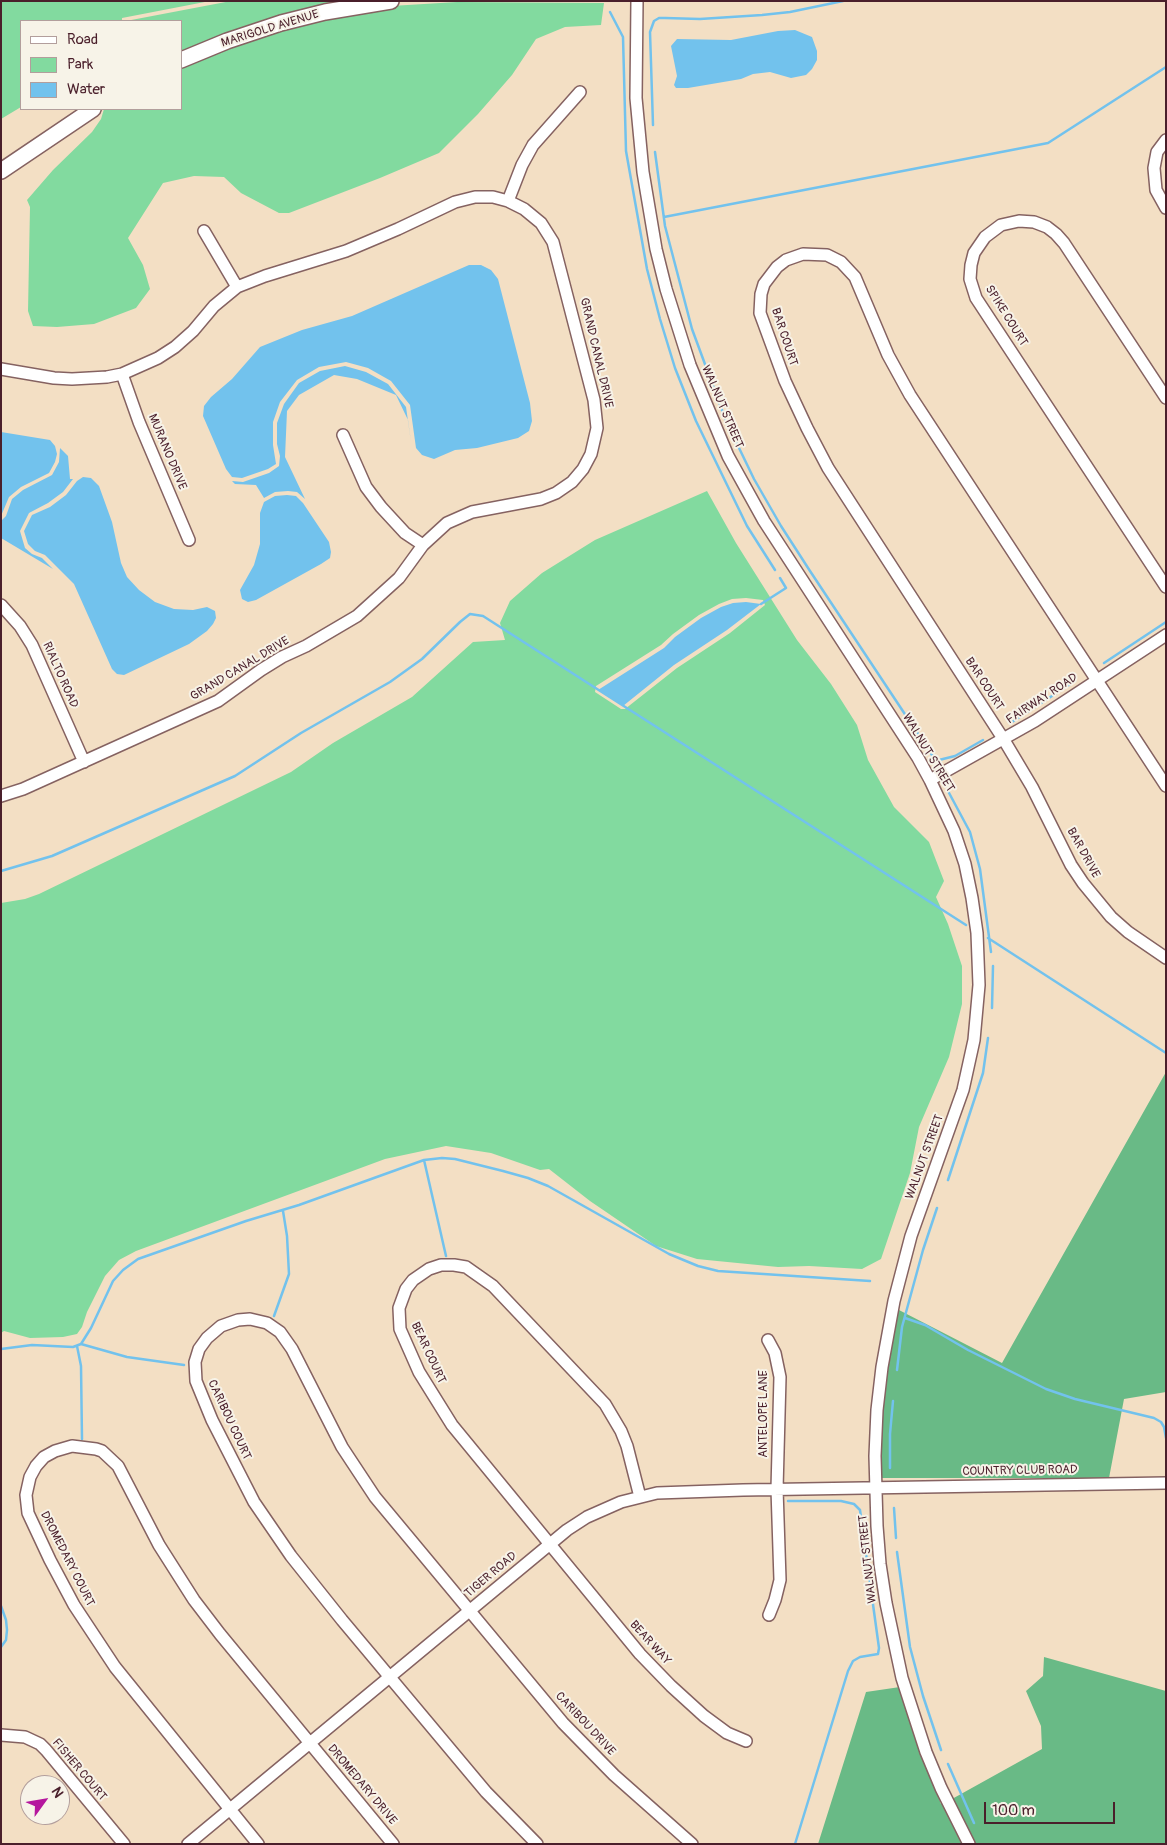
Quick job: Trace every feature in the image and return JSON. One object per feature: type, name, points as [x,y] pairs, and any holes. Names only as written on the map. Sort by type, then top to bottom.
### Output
[{"type":"main road","name":"MARIGOLD AVENUE","points":[[182,60],[227,41],[281,23],[325,12],[391,1]]},
{"type":"main road","points":[[1,171],[92,110]]},
{"type":"street","name":"WALNUT STREET","points":[[637,1],[636,98],[643,172],[656,249],[677,329],[695,381],[728,456],[764,521],[913,750],[930,780],[954,831],[965,864],[972,898],[979,956],[977,1015],[969,1065],[963,1090],[911,1236],[894,1301],[878,1401],[875,1487],[880,1564],[902,1678],[926,1752],[941,1788],[969,1844]]},
{"type":"street","points":[[508,201],[522,165],[533,145],[580,92]]},
{"type":"street","points":[[1166,140],[1157,152],[1154,168],[1156,190],[1166,208]]},
{"type":"street","name":"GRAND CANAL DRIVE","points":[[1,369],[54,378],[72,379],[108,377],[122,374],[158,358],[175,347],[193,331],[214,306],[237,287],[265,276],[346,251],[455,202],[484,197],[517,204],[533,216],[548,232],[553,242],[594,400],[597,419],[596,438],[591,454],[572,482],[556,493],[541,499],[472,512],[459,517],[439,528],[423,545],[399,578],[358,616],[268,665],[218,701],[24,789],[1,796]]},
{"type":"street","name":"SPIKE COURT","points":[[1166,398],[1064,243],[1056,234],[1034,222],[1019,221],[1001,225],[985,236],[974,253],[970,266],[971,285],[976,298],[1166,587]]},
{"type":"street","points":[[204,231],[237,287]]},
{"type":"street","name":"BAR COURT","points":[[1004,740],[844,493],[807,428],[785,381],[764,325],[760,303],[761,294],[769,276],[786,260],[803,254],[821,254],[841,262],[852,273],[860,286],[888,355],[910,395],[1097,680]]},
{"type":"street","name":"MURANO DRIVE","points":[[122,374],[139,422],[189,540]]},
{"type":"street","points":[[343,435],[366,488],[405,532],[423,545]]},
{"type":"street","name":"RIALTO ROAD","points":[[1,605],[17,622],[32,645],[84,762]]},
{"type":"street","name":"FAIRWAY ROAD","points":[[930,780],[1004,740],[1166,636]]},
{"type":"street","points":[[1097,680],[1166,786]]},
{"type":"street","name":"BAR DRIVE","points":[[1004,740],[1032,787],[1071,864],[1096,901],[1139,940],[1166,958]]},
{"type":"street","name":"BEAR COURT","points":[[549,1545],[452,1425],[419,1372],[402,1334],[399,1319],[402,1298],[413,1280],[429,1269],[441,1265],[454,1265],[466,1268],[479,1275],[493,1286],[595,1392],[613,1417],[624,1439],[640,1497]]},
{"type":"street","name":"CARIBOU COURT","points":[[390,1676],[291,1556],[254,1502],[237,1471],[196,1381],[197,1355],[202,1343],[211,1333],[226,1323],[250,1319],[267,1323],[280,1332],[292,1349],[326,1417],[359,1474],[469,1611]]},
{"type":"street","name":"ANTELOPE LANE","points":[[768,1340],[774,1353],[780,1377],[777,1489],[780,1580],[769,1615]]},
{"type":"street","name":"DROMEDARY COURT","points":[[230,1809],[115,1667],[74,1605],[50,1560],[28,1513],[26,1495],[30,1477],[44,1457],[66,1447],[84,1446],[102,1451],[112,1460],[123,1473],[159,1545],[194,1600],[310,1743]]},
{"type":"street","name":"COUNTRY CLUB ROAD","points":[[875,1487],[1166,1483]]},
{"type":"street","name":"TIGER ROAD","points":[[188,1844],[567,1530],[587,1517],[609,1506],[657,1494],[875,1487]]},
{"type":"street","name":"BEAR WAY","points":[[549,1545],[640,1654],[671,1686],[704,1716],[727,1733],[746,1742]]},
{"type":"street","name":"CARIBOU DRIVE","points":[[469,1611],[588,1750],[692,1844]]},
{"type":"street","points":[[390,1676],[486,1792],[536,1844]]},
{"type":"street","name":"FISHER COURT","points":[[1,1735],[25,1737],[40,1744],[124,1844]]},
{"type":"street","name":"DROMEDARY DRIVE","points":[[310,1743],[393,1844]]},
{"type":"street","points":[[230,1809],[258,1844]]},
{"type":"green space","points":[[1,1],[210,1],[122,18],[122,20],[20,20],[20,108],[1,119]]},
{"type":"green space","points":[[231,1],[358,1],[182,55],[182,20],[131,20]]},
{"type":"green space","points":[[457,2],[604,3],[601,25],[565,27],[536,39],[512,75],[478,114],[439,153],[380,178],[289,213],[279,213],[241,193],[224,177],[194,176],[163,183],[128,238],[143,265],[150,289],[136,308],[94,324],[57,327],[33,326],[28,311],[30,207],[27,200],[53,170],[92,132],[101,119],[104,110],[182,110],[182,65],[282,27],[391,6]]},
{"type":"green space","points":[[707,491],[736,543],[797,640],[831,684],[857,725],[868,760],[894,807],[929,842],[944,881],[936,897],[948,924],[962,966],[962,1004],[949,1057],[919,1127],[910,1173],[881,1259],[862,1269],[809,1266],[778,1267],[697,1259],[656,1246],[590,1201],[549,1169],[540,1170],[491,1153],[446,1146],[385,1159],[136,1251],[119,1260],[105,1276],[77,1334],[63,1337],[30,1338],[4,1331],[1,1333],[1,903],[25,899],[39,894],[291,772],[333,743],[412,697],[473,642],[505,640],[500,623],[510,601],[542,573],[595,540]],"holes":[[[732,599],[763,600],[765,605],[730,633],[677,668],[625,709],[621,709],[595,692],[596,686],[661,645],[699,615],[719,604]]]},
{"type":"green space","points":[[1166,1072],[1166,1392],[1124,1399],[1109,1478],[880,1478],[881,1426],[886,1376],[897,1309],[1002,1363]]},
{"type":"green space","points":[[1044,1657],[1166,1691],[1166,1844],[975,1844],[952,1799],[1042,1749],[1041,1726],[1026,1691],[1043,1676]]},
{"type":"green space","points":[[900,1687],[941,1804],[943,1803],[963,1844],[818,1844],[866,1692]]},
{"type":"water","points":[[795,30],[812,37],[817,51],[817,60],[806,75],[791,78],[770,72],[688,88],[676,88],[674,85],[677,76],[671,46],[677,39],[731,40],[778,31]]},
{"type":"water","points":[[469,265],[481,265],[491,270],[498,279],[530,403],[532,421],[529,431],[518,438],[477,448],[455,450],[434,459],[422,455],[416,448],[410,405],[391,381],[368,368],[346,362],[319,367],[297,380],[280,402],[273,422],[273,445],[276,464],[268,469],[242,478],[232,477],[226,469],[203,416],[204,406],[211,397],[232,379],[260,347],[302,330],[352,316]]},
{"type":"water","points":[[345,366],[366,372],[388,384],[406,407],[408,420],[396,395],[357,379],[334,375],[299,395],[287,411],[285,457],[305,499],[297,492],[288,491],[275,492],[264,498],[256,485],[235,484],[232,481],[243,482],[269,473],[279,466],[277,423],[284,404],[299,383],[320,371]]},
{"type":"water","points":[[1,432],[50,440],[55,446],[57,454],[49,473],[21,487],[9,497],[1,516]]},
{"type":"water","points":[[60,448],[68,456],[70,479],[73,479],[63,492],[29,513],[20,531],[25,548],[32,554],[42,558],[53,569],[1,538],[1,521],[6,516],[12,499],[23,490],[52,475],[59,462]]},
{"type":"water","points":[[83,477],[91,478],[99,486],[112,522],[121,563],[127,577],[139,590],[155,602],[174,609],[193,610],[207,607],[215,611],[216,618],[213,624],[207,631],[189,644],[124,675],[117,674],[112,669],[74,584],[45,555],[35,551],[28,544],[24,531],[32,515],[50,507],[66,495],[77,481]]},
{"type":"water","points":[[275,496],[296,496],[303,503],[329,542],[330,558],[256,600],[248,602],[242,599],[240,590],[254,565],[260,544],[260,513],[264,502]]},
{"type":"water","points":[[733,603],[761,604],[727,630],[674,665],[623,706],[598,690],[664,648],[675,637],[701,618],[721,607]]},
{"type":"waterway","points":[[653,125],[650,32],[654,21],[659,18],[700,19],[762,15],[790,12],[843,1]]},
{"type":"waterway","points":[[610,12],[623,37],[626,151],[647,269],[660,319],[675,368],[696,421],[747,526],[775,570]]},
{"type":"waterway","points":[[664,217],[1048,143],[1166,67]]},
{"type":"waterway","points":[[655,152],[665,226],[692,329],[726,421],[754,479],[810,571],[934,758],[939,760],[955,756],[983,740]]},
{"type":"waterway","points":[[761,604],[786,588],[780,578]]},
{"type":"waterway","points":[[1,871],[52,856],[235,776],[301,733],[390,682],[422,659],[470,614],[483,616],[966,925]]},
{"type":"waterway","points":[[1104,663],[1166,622]]},
{"type":"waterway","points":[[1012,722],[1075,681]]},
{"type":"waterway","points":[[948,791],[970,832],[980,869],[991,952]]},
{"type":"waterway","points":[[988,938],[1166,1053]]},
{"type":"waterway","points":[[992,1008],[993,966]]},
{"type":"waterway","points":[[948,1180],[983,1073],[988,1038]]},
{"type":"waterway","points":[[1,1349],[32,1345],[73,1347],[81,1344],[91,1328],[113,1281],[123,1270],[138,1259],[246,1221],[299,1205],[424,1160],[442,1158],[455,1159],[503,1171],[548,1186],[669,1254],[698,1266],[718,1271],[870,1281]]},
{"type":"waterway","points":[[424,1160],[446,1256]]},
{"type":"waterway","points":[[897,1370],[902,1327],[923,1250],[937,1208]]},
{"type":"waterway","points":[[274,1316],[289,1274],[287,1236],[283,1211]]},
{"type":"waterway","points":[[905,1318],[925,1325],[968,1350],[1046,1389],[1075,1399],[1154,1418],[1161,1422],[1166,1438]]},
{"type":"waterway","points":[[81,1344],[127,1357],[184,1365]]},
{"type":"waterway","points":[[77,1346],[81,1366],[82,1439]]},
{"type":"waterway","points":[[890,1468],[890,1434],[893,1401]]},
{"type":"waterway","points":[[788,1501],[841,1501],[854,1504],[860,1510],[879,1648],[878,1654],[860,1657],[853,1661],[848,1671],[795,1844]]},
{"type":"waterway","points":[[894,1508],[896,1538]]},
{"type":"waterway","points":[[897,1552],[910,1647],[923,1696],[941,1750]]},
{"type":"waterway","points":[[1,1606],[7,1630],[6,1640],[1,1647]]},
{"type":"waterway","points":[[948,1764],[974,1823]]}]
